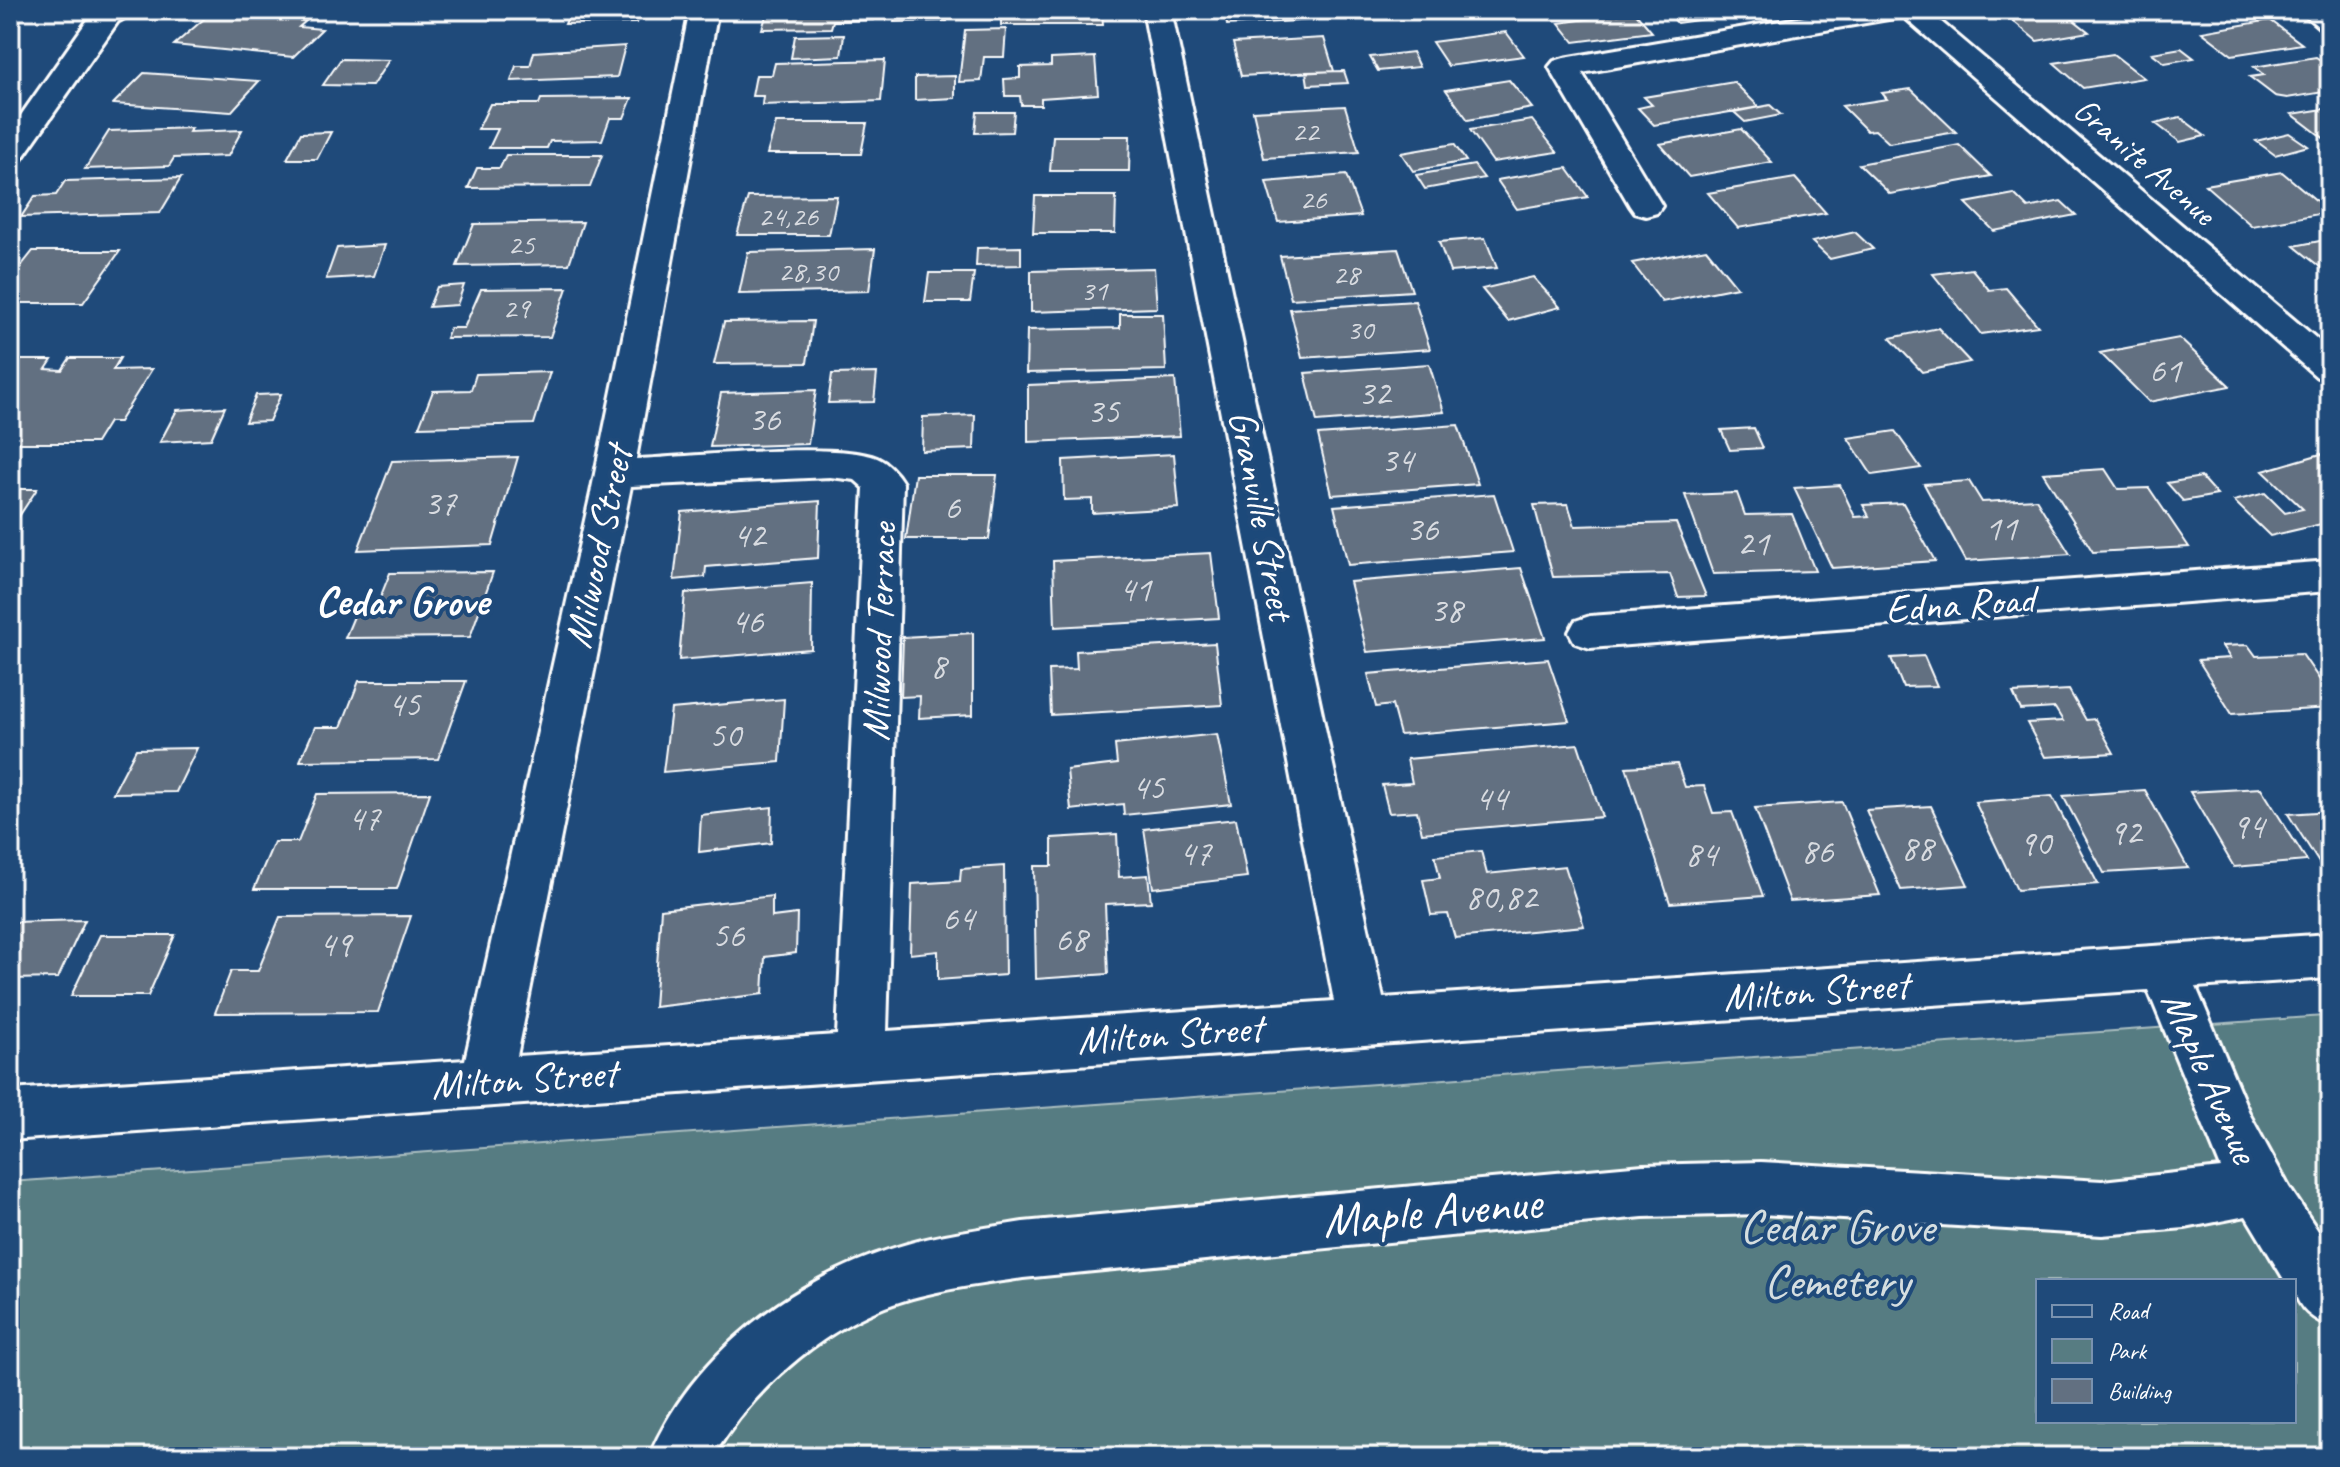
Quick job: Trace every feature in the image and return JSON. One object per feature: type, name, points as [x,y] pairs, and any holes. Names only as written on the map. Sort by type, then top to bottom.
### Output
[{"type":"main road","name":"Milwood Street","points":[[486,1082],[614,473],[704,10]]},
{"type":"main road","name":"Granville Street","points":[[1157,10],[1363,1021]]},
{"type":"main road","points":[[1646,206],[1564,67],[1894,10]]},
{"type":"main road","name":"Granite Avenue","points":[[1910,10],[2330,369]]},
{"type":"main road","points":[[2313,10],[2330,22]]},
{"type":"main road","points":[[10,153],[109,12]]},
{"type":"main road","name":"Milwood Terrace","points":[[614,473],[830,464],[865,468],[884,483],[861,1055]]},
{"type":"main road","name":"Edna Road","points":[[1590,632],[2330,576]]},
{"type":"main road","name":"Milton Street","points":[[10,1115],[2330,956]]},
{"type":"main road","name":"Maple Avenue","points":[[2161,967],[2190,1025],[2217,1103],[2259,1187],[2330,1298]]},
{"type":"main road","name":"Maple Avenue","points":[[679,1457],[715,1404],[751,1365],[830,1304],[879,1281],[971,1259],[1039,1249],[1643,1191],[1761,1188],[2102,1208],[2185,1201],[2259,1187]]},
{"type":"green space","name":"Cedar Grove Cemetery","points":[[2324,1016],[2330,1027],[2330,1457],[10,1457],[10,1182]]},
{"type":"building","points":[[571,10],[640,10],[636,23],[565,24]]},
{"type":"building","points":[[768,10],[875,10],[874,20],[833,21],[831,28],[762,29]]},
{"type":"building","points":[[896,10],[948,10],[947,21],[894,22]]},
{"type":"building","points":[[1001,10],[1102,10],[1103,25],[1001,25]]},
{"type":"building","points":[[1224,10],[1313,10],[1316,20],[1227,25]]},
{"type":"building","points":[[1666,10],[1697,10],[1705,19],[1677,23]]},
{"type":"building","points":[[2061,10],[2089,32],[2037,41],[2001,11]]},
{"type":"building","points":[[213,11],[306,21],[299,27],[322,29],[293,57],[174,45]]},
{"type":"building","points":[[1635,12],[1652,32],[1574,42],[1559,23]]},
{"type":"building","points":[[2270,20],[2302,44],[2232,55],[2202,32]]},
{"type":"building","points":[[1006,29],[1004,57],[984,57],[981,81],[959,82],[965,30]]},
{"type":"building","points":[[1506,32],[1524,56],[1448,66],[1432,42]]},
{"type":"building","points":[[844,35],[841,56],[791,58],[795,36]]},
{"type":"building","points":[[1324,38],[1334,71],[1241,76],[1233,43]]},
{"type":"building","points":[[625,46],[617,77],[511,81],[516,66],[530,66],[534,52]]},
{"type":"building","points":[[2181,48],[2194,58],[2165,63],[2152,53]]},
{"type":"building","points":[[1412,52],[1419,67],[1378,71],[1370,57]]},
{"type":"building","points":[[2113,54],[2144,78],[2083,88],[2054,63]]},
{"type":"building","points":[[1095,57],[1098,94],[1041,98],[1041,105],[1021,105],[1020,96],[1005,96],[1004,79],[1020,78],[1020,67],[1051,66],[1051,59]]},
{"type":"building","points":[[2316,57],[2330,67],[2330,91],[2287,98],[2275,96],[2250,77],[2264,75],[2254,67]]},
{"type":"building","points":[[341,59],[389,60],[372,86],[323,85]]},
{"type":"building","points":[[885,60],[881,101],[762,105],[763,96],[752,96],[756,75],[772,75],[775,63]]},
{"type":"building","points":[[1344,71],[1348,83],[1308,85],[1306,72]]},
{"type":"building","points":[[144,73],[259,81],[231,112],[113,104]]},
{"type":"building","points":[[955,76],[955,98],[915,100],[915,77]]},
{"type":"building","points":[[1509,80],[1532,108],[1468,120],[1446,90]]},
{"type":"building","points":[[1734,82],[1759,107],[1654,125],[1638,108],[1652,105],[1644,97]]},
{"type":"building","points":[[1911,89],[1956,132],[1889,143],[1875,130],[1867,131],[1842,106],[1887,99],[1882,93]]},
{"type":"building","points":[[632,98],[624,118],[610,118],[602,140],[550,141],[547,148],[489,148],[498,129],[478,129],[490,104],[539,104],[541,99]]},
{"type":"building","points":[[1770,105],[1781,115],[1745,122],[1734,112]]},
{"type":"building","points":[[1345,106],[1359,152],[1264,158],[1253,111]]},
{"type":"building","points":[[2330,108],[2330,143],[2292,114]]},
{"type":"building","points":[[977,112],[1014,112],[1012,132],[975,133]]},
{"type":"building","points":[[2180,117],[2205,136],[2180,142],[2155,123]]},
{"type":"building","points":[[1532,120],[1557,152],[1493,162],[1470,130]]},
{"type":"building","points":[[776,123],[867,123],[861,154],[767,154]]},
{"type":"building","points":[[191,128],[189,132],[242,130],[228,156],[174,158],[169,166],[85,169],[109,131]]},
{"type":"building","points":[[1741,129],[1772,162],[1689,177],[1660,144]]},
{"type":"building","points":[[331,132],[317,159],[287,159],[301,133]]},
{"type":"building","points":[[2289,133],[2308,146],[2275,155],[2256,141]]},
{"type":"building","points":[[1053,136],[1130,136],[1129,171],[1050,171]]},
{"type":"building","points":[[1454,144],[1466,161],[1413,171],[1401,153]]},
{"type":"building","points":[[1959,145],[1991,176],[1890,194],[1859,164]]},
{"type":"building","points":[[506,155],[602,155],[590,187],[468,188],[477,168],[500,168]]},
{"type":"building","points":[[1474,165],[1484,178],[1425,189],[1416,175]]},
{"type":"building","points":[[1567,168],[1588,197],[1517,209],[1497,180]]},
{"type":"building","points":[[2282,172],[2330,212],[2252,226],[2205,185]]},
{"type":"building","points":[[1346,175],[1361,216],[1278,222],[1266,182]]},
{"type":"building","points":[[181,178],[160,213],[21,217],[35,196],[56,195],[65,181]]},
{"type":"building","points":[[1795,178],[1826,213],[1738,228],[1708,193]]},
{"type":"building","points":[[2014,194],[2028,208],[2061,201],[2076,215],[1994,231],[1966,203]]},
{"type":"building","points":[[837,196],[829,235],[737,235],[748,197]]},
{"type":"building","points":[[1035,196],[1116,196],[1115,233],[1033,233]]},
{"type":"building","points":[[583,222],[569,264],[457,266],[474,224]]},
{"type":"building","points":[[1855,232],[1873,249],[1830,259],[1812,242]]},
{"type":"building","points":[[1485,238],[1497,268],[1450,272],[1439,242]]},
{"type":"building","points":[[2330,239],[2330,275],[2294,246]]},
{"type":"building","points":[[385,245],[374,276],[326,279],[337,248]]},
{"type":"building","points":[[1021,247],[1021,265],[976,266],[977,248]]},
{"type":"building","points":[[875,249],[869,291],[739,294],[748,252]]},
{"type":"building","points":[[1398,249],[1412,291],[1291,299],[1280,256]]},
{"type":"building","points":[[1706,249],[1737,287],[1662,302],[1632,263]]},
{"type":"building","points":[[33,251],[120,251],[83,303],[10,303],[10,280]]},
{"type":"building","points":[[1154,268],[1157,308],[1031,312],[1031,271]]},
{"type":"building","points":[[1972,269],[1989,290],[2006,288],[2038,326],[1981,334],[1933,274]]},
{"type":"building","points":[[929,273],[974,273],[970,302],[925,302]]},
{"type":"building","points":[[1533,277],[1560,307],[1508,321],[1482,289]]},
{"type":"building","points":[[464,285],[457,305],[429,307],[437,287]]},
{"type":"building","points":[[567,288],[550,337],[446,338],[450,328],[464,328],[481,289]]},
{"type":"building","points":[[1415,301],[1430,349],[1302,358],[1290,309]]},
{"type":"building","points":[[1120,314],[1163,314],[1166,370],[1026,373],[1027,330],[1120,328]]},
{"type":"building","points":[[813,321],[807,363],[714,364],[724,322]]},
{"type":"building","points":[[1938,328],[1970,362],[1922,372],[1890,338]]},
{"type":"building","points":[[2179,338],[2230,386],[2149,402],[2100,353]]},
{"type":"building","points":[[70,358],[120,358],[113,370],[152,369],[119,422],[109,422],[96,443],[10,443],[10,360],[52,360],[46,369],[62,370]]},
{"type":"building","points":[[1429,364],[1444,412],[1317,422],[1305,373]]},
{"type":"building","points":[[550,372],[534,424],[419,427],[433,391],[471,390],[476,374]]},
{"type":"building","points":[[877,373],[874,402],[828,403],[832,374]]},
{"type":"building","points":[[1175,379],[1180,436],[1028,442],[1028,385]]},
{"type":"building","points":[[816,390],[808,444],[710,447],[721,393]]},
{"type":"building","points":[[281,394],[269,421],[245,422],[256,395]]},
{"type":"building","points":[[225,407],[211,439],[160,442],[177,410]]},
{"type":"building","points":[[975,415],[974,449],[922,451],[923,417]]},
{"type":"building","points":[[1458,425],[1478,484],[1332,495],[1318,435]]},
{"type":"building","points":[[1754,428],[1763,448],[1730,450],[1721,430]]},
{"type":"building","points":[[1895,431],[1921,468],[1872,475],[1848,438]]},
{"type":"building","points":[[1174,454],[1179,508],[1092,513],[1092,499],[1064,500],[1063,460]]},
{"type":"building","points":[[2321,454],[2330,463],[2330,522],[2270,536],[2234,501],[2265,493],[2285,513],[2303,509],[2263,471]]},
{"type":"building","points":[[518,457],[492,545],[358,550],[392,461]]},
{"type":"building","points":[[2105,469],[2118,489],[2149,488],[2189,547],[2093,552],[2043,473]]},
{"type":"building","points":[[915,475],[997,475],[989,539],[906,539]]},
{"type":"building","points":[[2201,477],[2217,495],[2183,501],[2167,483]]},
{"type":"building","points":[[1969,481],[1982,502],[2036,499],[2070,554],[1966,561],[1924,484]]},
{"type":"building","points":[[1840,485],[1855,517],[1869,516],[1863,505],[1903,503],[1935,561],[1832,568],[1794,488]]},
{"type":"building","points":[[10,489],[37,489],[12,527],[10,527]]},
{"type":"building","points":[[1737,493],[1745,515],[1792,514],[1815,571],[1713,574],[1685,495]]},
{"type":"building","points":[[1494,494],[1513,552],[1348,565],[1334,506]]},
{"type":"building","points":[[820,501],[818,558],[706,567],[705,577],[674,580],[682,512]]},
{"type":"building","points":[[1568,504],[1575,526],[1676,523],[1706,596],[1678,597],[1670,574],[1553,577],[1534,505]]},
{"type":"building","points":[[1211,553],[1219,618],[1055,627],[1053,561]]},
{"type":"building","points":[[1521,568],[1545,638],[1367,652],[1350,582]]},
{"type":"building","points":[[493,572],[470,637],[345,638],[357,609],[376,608],[390,573]]},
{"type":"building","points":[[812,583],[811,649],[679,660],[685,593]]},
{"type":"building","points":[[973,633],[973,715],[919,718],[920,696],[901,697],[903,637]]},
{"type":"building","points":[[1215,643],[1222,705],[1051,715],[1049,670],[1077,669],[1076,651]]},
{"type":"building","points":[[2248,645],[2256,656],[2302,654],[2330,695],[2330,708],[2232,714],[2198,660],[2230,658],[2222,646]]},
{"type":"building","points":[[1924,656],[1937,686],[1903,687],[1891,658]]},
{"type":"building","points":[[1548,659],[1569,721],[1400,735],[1392,705],[1376,707],[1368,674]]},
{"type":"building","points":[[359,681],[466,681],[438,759],[300,761],[315,727],[341,727]]},
{"type":"building","points":[[2069,690],[2086,720],[2095,719],[2114,753],[2045,757],[2027,723],[2063,721],[2055,708],[2021,710],[2013,693]]},
{"type":"building","points":[[784,699],[780,762],[663,772],[671,709]]},
{"type":"building","points":[[1217,734],[1231,804],[1124,815],[1123,804],[1071,810],[1067,770],[1117,764],[1115,745]]},
{"type":"building","points":[[1578,744],[1602,817],[1422,833],[1417,811],[1389,813],[1382,785],[1412,783],[1407,759]]},
{"type":"building","points":[[197,748],[176,792],[113,793],[136,749]]},
{"type":"building","points":[[1677,764],[1685,787],[1704,786],[1713,813],[1732,812],[1763,896],[1670,903],[1626,767]]},
{"type":"building","points":[[2261,788],[2307,861],[2234,867],[2190,792]]},
{"type":"building","points":[[2145,790],[2188,868],[2104,873],[2063,796]]},
{"type":"building","points":[[430,793],[397,889],[254,889],[274,842],[298,842],[317,794]]},
{"type":"building","points":[[2052,796],[2098,884],[2017,890],[1975,802]]},
{"type":"building","points":[[1842,802],[1880,895],[1790,901],[1755,808]]},
{"type":"building","points":[[1931,806],[1968,885],[1901,890],[1866,810]]},
{"type":"building","points":[[772,807],[771,843],[699,852],[701,815]]},
{"type":"building","points":[[2330,811],[2330,880],[2288,814]]},
{"type":"building","points":[[1236,819],[1247,877],[1153,888],[1144,829]]},
{"type":"building","points":[[1117,834],[1119,877],[1148,875],[1151,902],[1105,904],[1108,974],[1036,979],[1034,866],[1052,866],[1052,838]]},
{"type":"building","points":[[1481,851],[1487,874],[1565,866],[1584,926],[1455,938],[1448,914],[1431,915],[1423,880],[1440,878],[1435,856]]},
{"type":"building","points":[[1004,866],[1005,975],[938,980],[938,951],[910,954],[912,884],[960,881],[961,869]]},
{"type":"building","points":[[772,896],[772,917],[797,914],[796,953],[765,957],[763,994],[654,1007],[661,909]]},
{"type":"building","points":[[411,916],[378,1012],[215,1013],[231,971],[258,971],[280,917]]},
{"type":"building","points":[[85,920],[58,978],[10,979],[11,922]]},
{"type":"building","points":[[100,935],[175,935],[148,996],[71,996]]},
{"type":"district","name":"Cedar Grove","points":[[402,601]]}]
